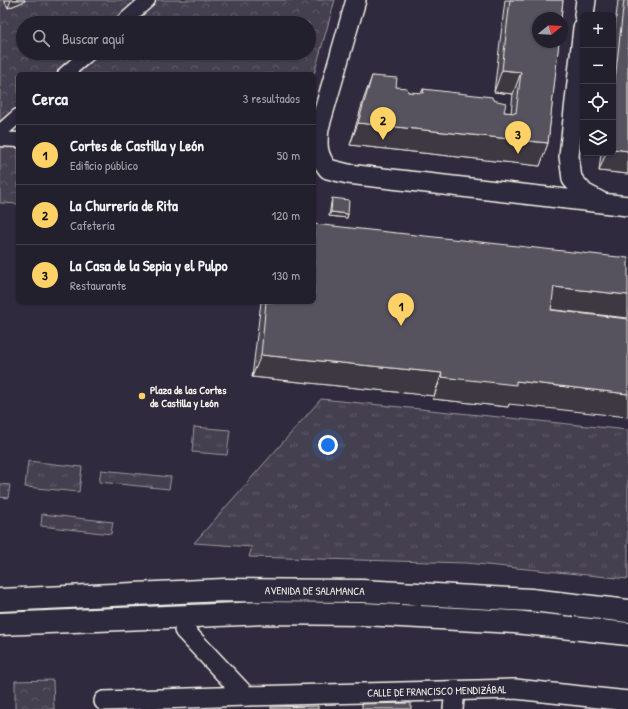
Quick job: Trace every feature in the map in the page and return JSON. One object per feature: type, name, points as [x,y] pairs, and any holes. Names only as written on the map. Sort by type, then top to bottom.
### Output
[{"type":"highway","points":[[0,589],[16,589],[27,599]]},
{"type":"highway","name":"AVENIDA DE SALAMANCA","points":[[0,600],[224,590],[362,591],[531,600],[628,611]]},
{"type":"highway","name":"AVENIDA DE SALAMANCA","points":[[0,624],[178,623],[264,613],[363,614],[515,622],[628,634]]},
{"type":"street","points":[[130,16],[148,0]]},
{"type":"street","points":[[356,0],[319,128],[317,146],[321,166],[348,174],[628,206]]},
{"type":"street","points":[[584,12],[586,0]]},
{"type":"street","points":[[581,48],[569,156],[572,179],[584,194],[604,203]]},
{"type":"street","points":[[67,72],[81,60]]},
{"type":"street","points":[[0,132],[16,118]]},
{"type":"street","points":[[0,138],[16,140]]},
{"type":"street","points":[[178,623],[246,696]]},
{"type":"street","name":"CALLE DE FRANCISCO MENDIZÁBAL","points":[[104,702],[246,696],[454,700],[515,689],[628,701]]},
{"type":"green space","points":[[0,0],[335,0],[315,72],[16,72],[16,204],[0,203]]},
{"type":"green space","points":[[321,399],[628,430],[628,579],[466,563],[249,557],[252,547],[194,543]]},
{"type":"green space","points":[[194,427],[230,430],[227,455],[192,452]]},
{"type":"green space","points":[[28,461],[82,467],[79,492],[25,487]]},
{"type":"green space","points":[[101,470],[171,477],[169,489],[99,482]]},
{"type":"green space","points":[[0,484],[10,485],[8,498],[0,497]]},
{"type":"green space","points":[[42,514],[113,522],[111,534],[41,526]]},
{"type":"green space","points":[[53,680],[54,709],[15,709],[15,681]]},
{"type":"building","points":[[510,0],[563,0],[562,12],[532,12],[532,48],[558,48],[548,143],[358,123],[372,76],[397,78],[396,87],[407,88],[408,92],[424,93],[423,89],[492,97],[493,100],[506,103],[504,112],[516,113],[521,72],[502,70]]},
{"type":"building","points":[[624,0],[628,0],[628,151],[616,149],[616,71]]},
{"type":"building","points":[[332,198],[349,200],[348,214],[331,212]]},
{"type":"building","points":[[316,224],[628,258],[628,295],[554,287],[551,310],[628,319],[628,394],[516,381],[516,385],[441,377],[442,373],[261,355],[266,304],[316,304]]},
{"type":"building","points":[[411,703],[411,709],[362,709],[362,704]]},
{"type":"building","points":[[318,706],[318,709],[271,709],[271,707]]},
{"type":"place","name":"La Churrería de Rita","points":[[383,140]]},
{"type":"place","name":"La Casa de la Sepia y el Pulpo","points":[[518,154]]},
{"type":"place","name":"Cortes de Castilla y León","points":[[401,326]]},
{"type":"place","name":"Plaza de las Cortes de Castilla y León","points":[[142,396]]}]
